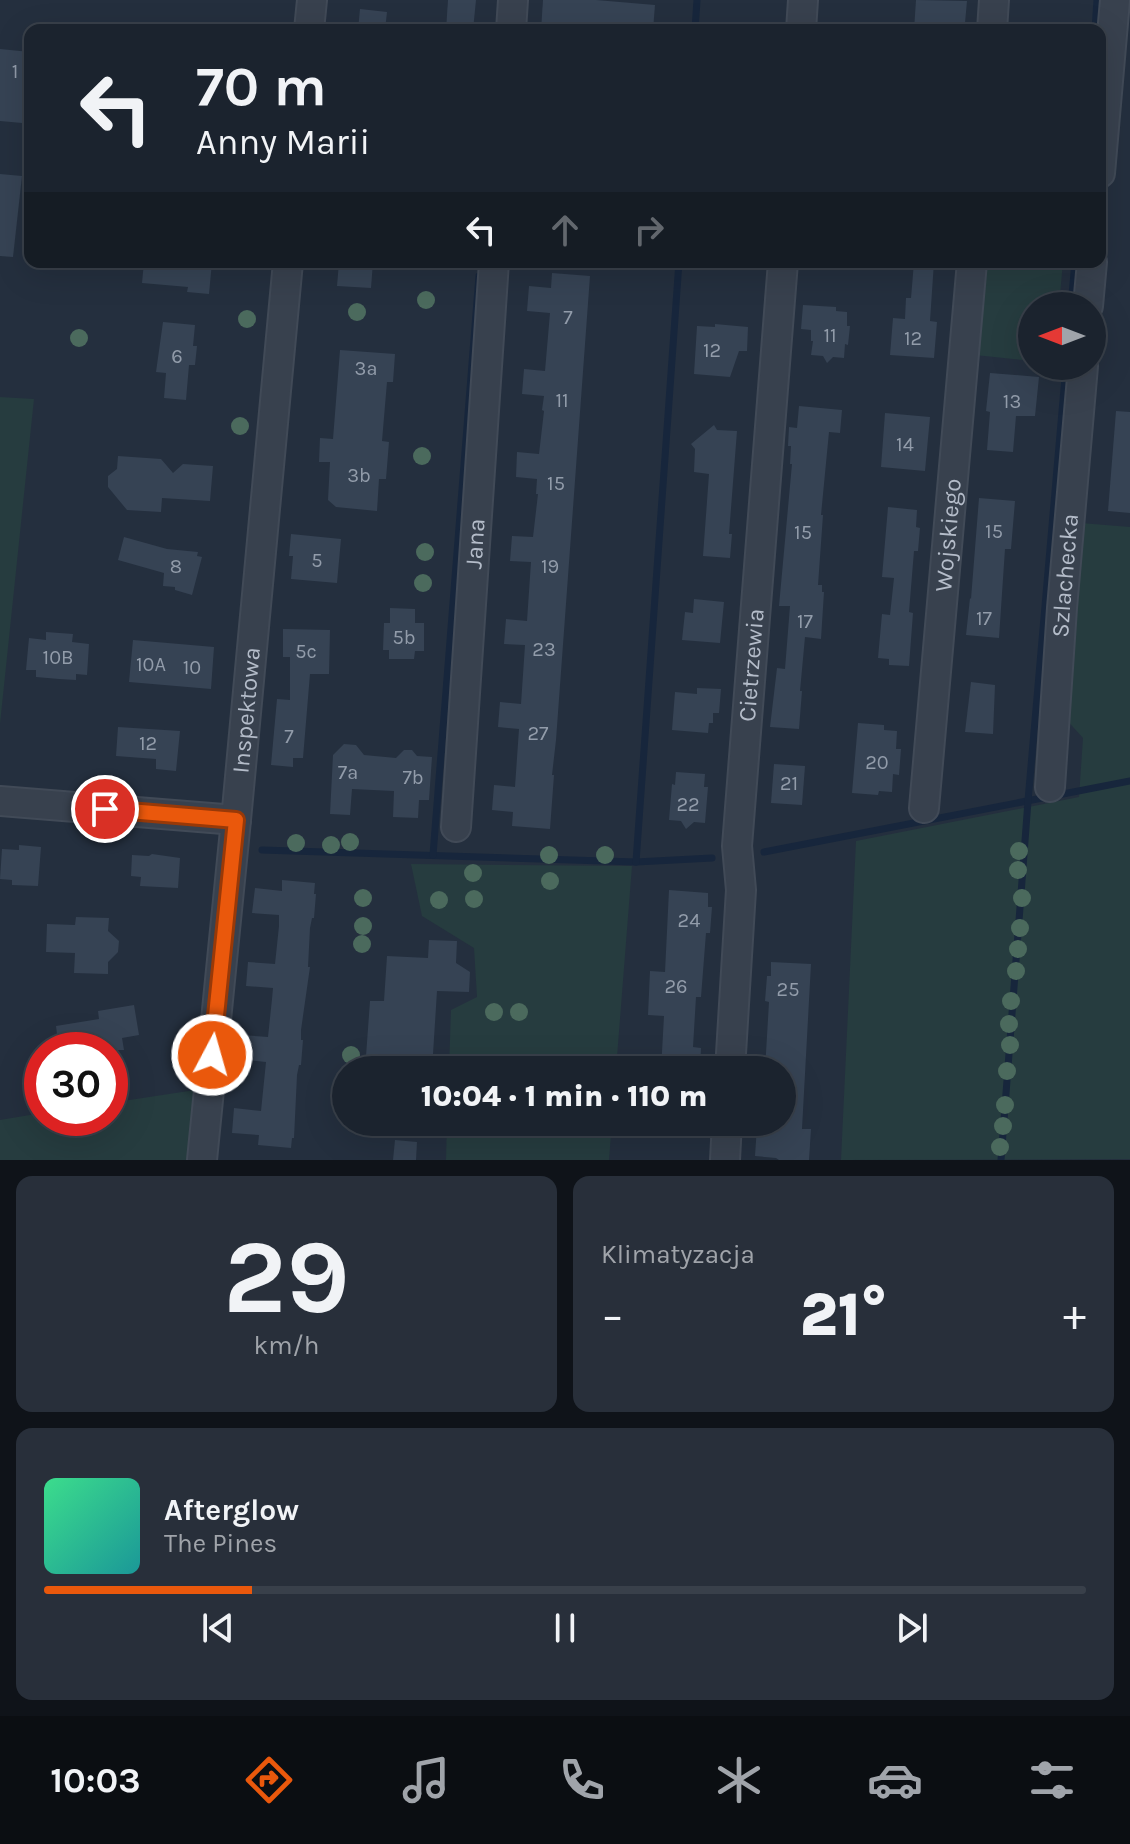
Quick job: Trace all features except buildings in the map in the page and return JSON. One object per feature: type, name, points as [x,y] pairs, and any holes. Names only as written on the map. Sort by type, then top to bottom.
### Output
[{"type":"street","points":[[310,24],[312,0]]},
{"type":"street","points":[[511,24],[513,0]]},
{"type":"street","points":[[801,24],[803,0]]},
{"type":"street","points":[[992,24],[994,0]]},
{"type":"street","points":[[1106,104],[1115,0]]},
{"type":"street","name":"Inspektowa","points":[[202,1160],[287,268]]},
{"type":"street","name":"Jana","points":[[456,827],[494,268]]},
{"type":"street","name":"Cietrzewia","points":[[731,1056],[741,890],[737,846],[783,268]]},
{"type":"street","name":"Wojskiego","points":[[924,808],[971,268]]},
{"type":"street","points":[[1089,292],[1091,268]]},
{"type":"street","name":"Szlachecka","points":[[1050,787],[1082,380]]},
{"type":"street","points":[[0,801],[236,820]]},
{"type":"street","points":[[725,1160],[726,1136]]},
{"type":"green space","points":[[982,268],[1062,268],[1060,292],[1018,292],[1018,360],[975,355]]},
{"type":"green space","points":[[0,397],[34,399],[0,724]]},
{"type":"green space","points":[[1081,523],[1130,527],[1130,1159],[841,1160],[856,841],[1079,797],[1083,738],[1064,717]]},
{"type":"green space","points":[[411,864],[632,866],[617,1056],[449,1056],[451,1010],[477,997],[474,948],[422,916]]},
{"type":"green space","points":[[195,1090],[189,1160],[0,1160],[0,1120],[24,1116],[24,1136],[128,1136],[128,1100]]},
{"type":"green space","points":[[447,1136],[611,1136],[609,1160],[446,1160]]},
{"type":"waterway","points":[[695,24],[697,0]]},
{"type":"waterway","points":[[1095,24],[1097,0]]},
{"type":"waterway","points":[[636,862],[679,268]]},
{"type":"waterway","points":[[1072,292],[1074,268]]},
{"type":"waterway","points":[[433,855],[479,276]]},
{"type":"waterway","points":[[1001,1160],[1065,380]]},
{"type":"waterway","points":[[764,852],[1130,781]]},
{"type":"waterway","points":[[262,850],[636,862],[712,858]]},
{"type":"route","points":[[105,809],[236,820],[212,1055]]}]
